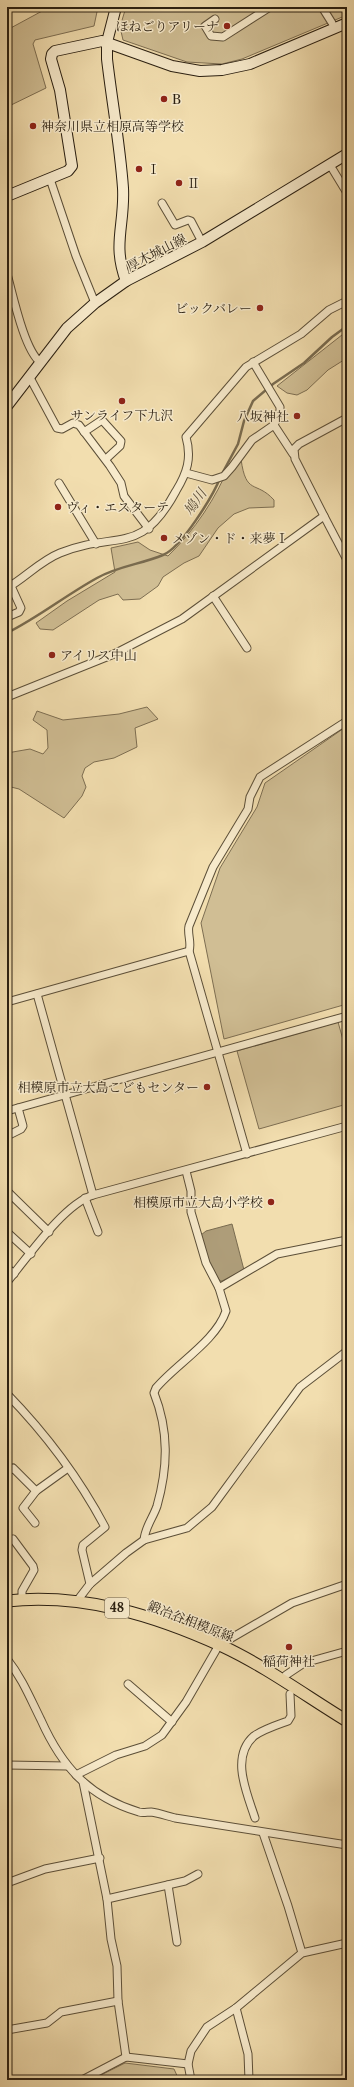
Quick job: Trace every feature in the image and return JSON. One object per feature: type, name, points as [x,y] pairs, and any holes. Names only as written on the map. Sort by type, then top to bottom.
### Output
[{"type":"main road","name":"鍛冶谷相模原線","points":[[7,1601],[77,1601],[129,1612],[197,1635],[220,1645],[347,1721]]},
{"type":"street","points":[[116,7],[107,42],[107,59],[123,189],[118,250],[126,282]]},
{"type":"street","points":[[215,19],[205,26],[211,36],[223,38],[270,7]]},
{"type":"street","points":[[322,7],[332,23]]},
{"type":"street","points":[[344,7],[347,12]]},
{"type":"street","points":[[7,196],[68,171],[73,164],[60,90],[51,59],[52,54],[55,51],[96,41],[107,42],[172,66],[200,71],[216,71],[250,64],[347,23]]},
{"type":"street","name":"厚木城山線","points":[[7,406],[68,328],[95,303],[126,282],[202,242],[347,154]]},
{"type":"street","points":[[330,165],[347,192]]},
{"type":"street","points":[[50,179],[76,256],[95,303]]},
{"type":"street","points":[[162,203],[175,226],[190,220],[202,242]]},
{"type":"street","points":[[7,274],[22,328],[33,353],[40,362]]},
{"type":"street","points":[[7,617],[19,612],[22,608],[9,587],[58,553],[96,544],[124,540],[149,529],[171,501],[186,473],[190,453],[186,437],[246,367],[300,334],[329,310],[347,301]]},
{"type":"street","points":[[186,473],[201,478],[215,479],[224,476],[252,440],[274,425],[281,409],[268,384],[253,362]]},
{"type":"street","points":[[29,376],[57,428],[62,429],[76,423],[106,459],[121,483],[124,496],[149,529]]},
{"type":"street","points":[[293,454],[296,446],[347,418]]},
{"type":"street","points":[[84,432],[102,420],[120,441],[120,446],[106,459]]},
{"type":"street","points":[[274,425],[293,454],[324,516],[345,550],[347,560]]},
{"type":"street","points":[[59,483],[96,544]]},
{"type":"street","points":[[7,697],[114,654],[146,639],[189,615],[324,516]]},
{"type":"street","points":[[213,596],[247,648]]},
{"type":"street","points":[[247,1154],[189,951],[191,946],[188,933],[189,926],[213,867],[248,809],[256,782],[347,721]]},
{"type":"street","points":[[7,1002],[189,951]]},
{"type":"street","points":[[38,994],[93,1196]]},
{"type":"street","points":[[7,1111],[347,1016]]},
{"type":"street","points":[[7,1136],[21,1129],[23,1126],[18,1108]]},
{"type":"street","points":[[7,1282],[64,1215],[85,1198],[347,1126]]},
{"type":"street","points":[[144,1540],[147,1528],[156,1508],[166,1462],[166,1437],[154,1393],[160,1382],[184,1363],[219,1326],[226,1311],[219,1288],[206,1263],[191,1212],[191,1191],[186,1171]]},
{"type":"street","points":[[7,1191],[49,1232]]},
{"type":"street","points":[[85,1198],[98,1232]]},
{"type":"street","points":[[7,1232],[31,1254]]},
{"type":"street","points":[[219,1288],[277,1254],[347,1240]]},
{"type":"street","points":[[7,1268],[14,1274]]},
{"type":"street","points":[[77,1601],[90,1584],[126,1553],[144,1540],[187,1528],[212,1507],[300,1388],[347,1351]]},
{"type":"street","points":[[7,1394],[27,1414],[88,1495],[105,1527],[84,1545],[82,1550],[90,1584]]},
{"type":"street","points":[[7,1472],[13,1468],[36,1491]]},
{"type":"street","points":[[35,1523],[22,1508],[36,1491],[68,1468]]},
{"type":"street","points":[[13,1539],[33,1566],[34,1570],[22,1591],[22,1600]]},
{"type":"street","points":[[76,1775],[116,1755],[146,1746],[162,1734],[172,1722],[220,1645],[279,1609],[347,1584]]},
{"type":"street","points":[[286,1675],[304,1663],[347,1651]]},
{"type":"street","points":[[7,1659],[24,1683],[41,1721],[67,1766],[83,1782],[111,1801],[142,1813],[151,1812],[263,1833],[347,1845]]},
{"type":"street","points":[[128,1684],[172,1722]]},
{"type":"street","points":[[255,1818],[244,1783],[242,1758],[244,1750],[254,1736],[288,1721],[291,1716],[290,1694]]},
{"type":"street","points":[[7,1765],[67,1766]]},
{"type":"street","points":[[83,1782],[100,1858],[107,1899],[111,1939],[117,1966],[118,2001],[126,2057]]},
{"type":"street","points":[[263,1833],[288,1906],[302,1953]]},
{"type":"street","points":[[7,1883],[45,1869],[100,1858]]},
{"type":"street","points":[[107,1899],[185,1881],[198,1874]]},
{"type":"street","points":[[168,1885],[177,1942]]},
{"type":"street","points":[[191,2080],[188,2064],[191,2051],[208,2027],[236,2008],[302,1953],[347,1943]]},
{"type":"street","points":[[7,2030],[47,2023],[61,2012],[118,2001]]},
{"type":"street","points":[[236,2008],[248,2054],[249,2080]]},
{"type":"street","points":[[82,2080],[126,2057],[188,2064]]},
{"type":"shaded area","points":[[46,7],[98,7],[94,26],[35,40],[33,44],[46,88],[7,107],[7,30],[44,10]]},
{"type":"shaded area","points":[[126,7],[347,7],[347,15],[242,59],[222,64],[187,62],[123,40],[120,27]]},
{"type":"shaded area","points":[[347,331],[347,358],[328,370],[307,390],[297,395],[287,393],[277,386]]},
{"type":"shaded area","points":[[241,459],[243,471],[249,483],[268,494],[274,500],[274,507],[249,508],[234,514],[218,528],[199,556],[184,563],[163,577],[158,586],[140,599],[123,600],[118,594],[99,600],[53,630],[40,629],[36,623],[67,601],[115,572],[111,548],[138,542],[150,550],[168,556],[178,546],[204,513],[230,464]]},
{"type":"shaded area","points":[[147,707],[158,719],[135,728],[137,747],[114,758],[94,762],[85,768],[82,776],[86,787],[82,796],[64,818],[19,789],[7,786],[7,753],[30,749],[43,754],[48,748],[47,730],[33,720],[37,711],[63,720],[119,714]]},
{"type":"shaded area","points":[[347,726],[347,1004],[224,1039],[201,923],[220,868],[257,807],[265,783]]},
{"type":"shaded area","points":[[338,1022],[347,1054],[347,1104],[259,1129],[237,1051]]},
{"type":"shaded area","points":[[232,1224],[244,1270],[220,1281],[209,1263],[201,1235],[206,1231]]},
{"type":"shaded area","points":[[125,2063],[174,2069],[179,2080],[91,2080]]},
{"type":"waterway","name":"鳩川","points":[[223,472],[238,444],[244,421],[253,401],[273,384],[304,363],[332,337],[347,326]]},
{"type":"waterway","name":"鳩川","points":[[7,633],[105,574],[155,558],[170,550],[179,543],[196,521],[211,497],[220,478]]},
{"type":"place","name":"ほねごりアリーナ","points":[[227,26]]},
{"type":"place","name":"B","points":[[164,99]]},
{"type":"place","name":"神奈川県立相原高等学校","points":[[33,126]]},
{"type":"place","name":"Ⅰ","points":[[139,169]]},
{"type":"place","name":"Ⅱ","points":[[179,183]]},
{"type":"place","name":"ビックバレー","points":[[260,308]]},
{"type":"place","name":"サンライフ下九沢","points":[[122,401]]},
{"type":"place","name":"八坂神社","points":[[297,416]]},
{"type":"place","name":"ヴィ・エスターテ","points":[[58,507]]},
{"type":"place","name":"メゾン・ド・来夢Ⅰ","points":[[164,538]]},
{"type":"place","name":"アイリス中山","points":[[52,655]]},
{"type":"place","name":"相模原市立大島こどもセンター","points":[[207,1087]]},
{"type":"place","name":"相模原市立大島小学校","points":[[271,1202]]},
{"type":"place","name":"稲荷神社","points":[[289,1647]]}]
